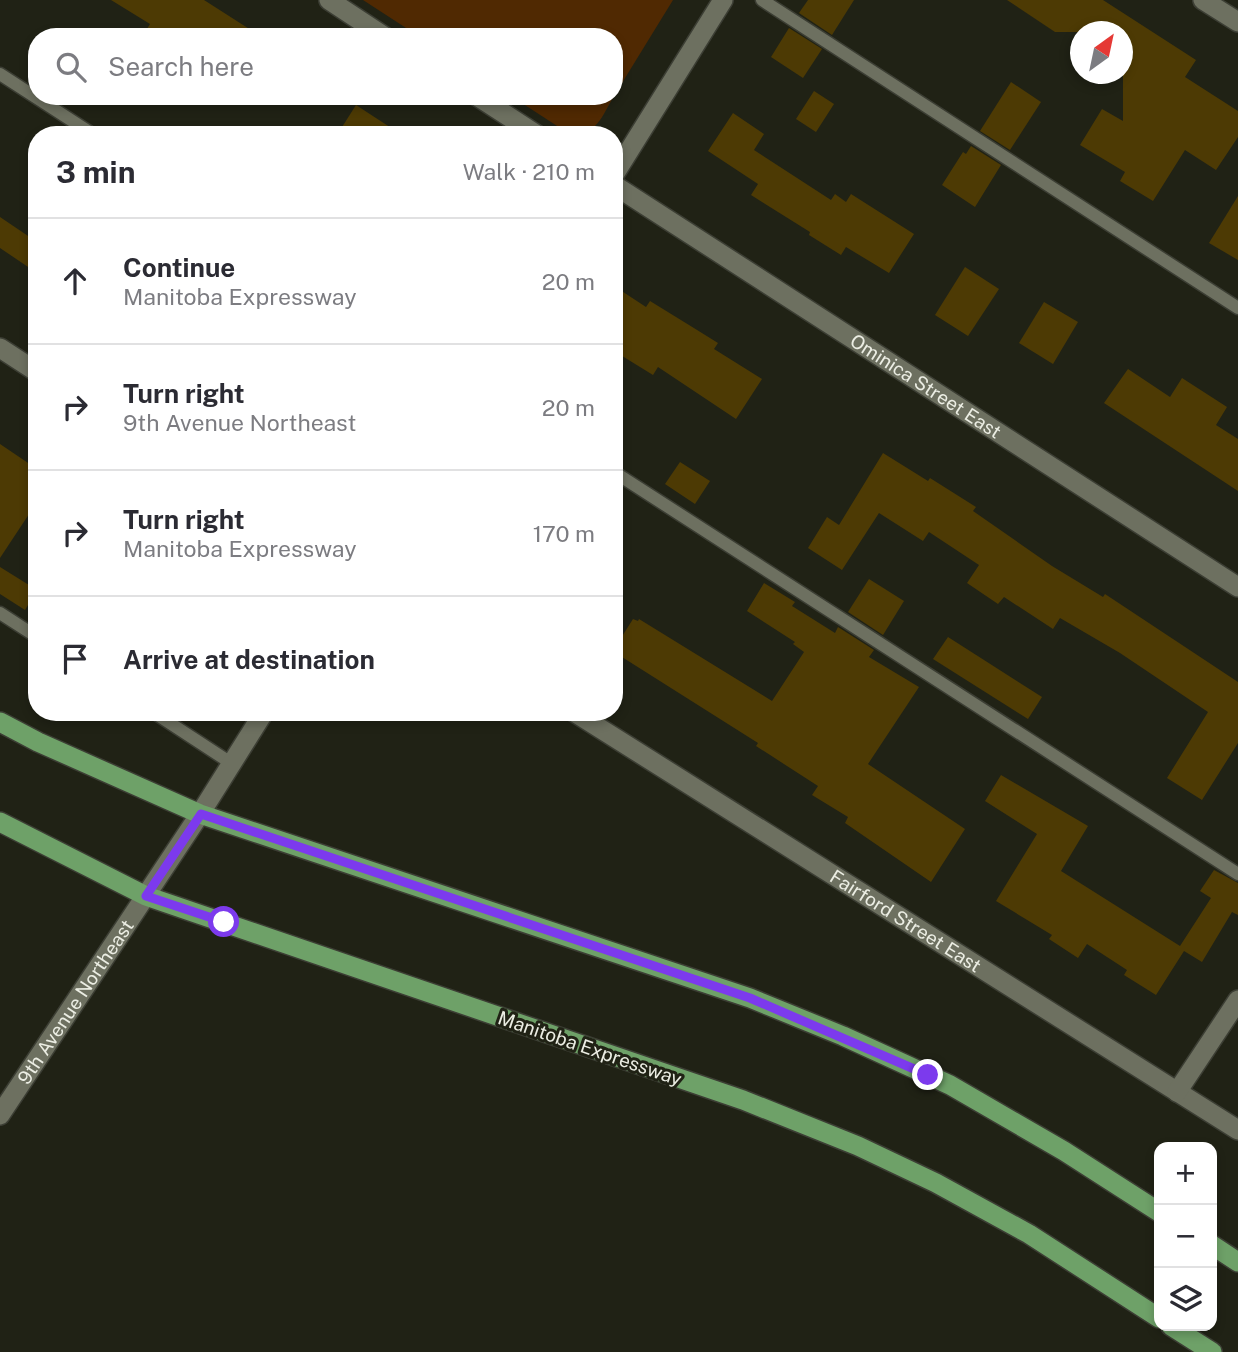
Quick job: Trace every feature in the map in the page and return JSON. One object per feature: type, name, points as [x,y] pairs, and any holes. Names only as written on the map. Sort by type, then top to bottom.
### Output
[{"type":"main road","points":[[0,722],[38,743],[201,814],[750,998],[820,1027],[950,1085],[1064,1151],[1154,1209]]},
{"type":"main road","name":"Manitoba Expressway","points":[[0,822],[146,896],[743,1100],[858,1146],[936,1183],[1029,1234],[1154,1315]]},
{"type":"main road","points":[[1217,1248],[1238,1262]]},
{"type":"main road","points":[[1179,1331],[1212,1352]]},
{"type":"street","points":[[329,0],[372,28]]},
{"type":"street","points":[[623,161],[723,0]]},
{"type":"street","points":[[1203,0],[1238,22]]},
{"type":"street","points":[[491,105],[523,126]]},
{"type":"street","name":"Ominica Street East","points":[[623,191],[1238,587]]},
{"type":"street","points":[[0,348],[28,366]]},
{"type":"street","name":"9th Avenue Northeast","points":[[0,1115],[201,814],[258,721]]},
{"type":"street","name":"Fairford Street East","points":[[588,721],[1238,1130]]},
{"type":"street","points":[[1177,1092],[1238,1000]]},
{"type":"lane","points":[[762,0],[1238,308]]},
{"type":"lane","points":[[0,74],[28,92]]},
{"type":"lane","points":[[48,105],[80,126]]},
{"type":"lane","points":[[623,478],[1238,874]]},
{"type":"lane","points":[[0,613],[28,630]]},
{"type":"lane","points":[[167,721],[231,763]]},
{"type":"shaded area","points":[[363,0],[673,0],[623,81],[623,28],[406,28]]},
{"type":"shaded area","points":[[525,105],[609,105],[595,126],[557,126]]},
{"type":"building","points":[[111,0],[204,0],[248,28],[148,28],[150,24]]},
{"type":"building","points":[[808,0],[854,0],[832,35],[799,13]]},
{"type":"building","points":[[1007,0],[1103,0],[1196,60],[1185,77],[1238,111],[1238,137],[1216,170],[1185,150],[1153,201],[1120,181],[1125,172],[1080,145],[1102,109],[1123,121],[1123,84],[1133,84],[1133,21],[1070,21],[1070,32],[1055,32]]},
{"type":"building","points":[[789,28],[822,49],[803,78],[771,57]]},
{"type":"building","points":[[1011,82],[1041,102],[1010,150],[980,131]]},
{"type":"building","points":[[814,91],[834,104],[816,132],[796,119]]},
{"type":"building","points":[[356,105],[388,126],[343,126]]},
{"type":"building","points":[[733,113],[764,134],[754,150],[831,200],[835,194],[846,202],[851,194],[914,234],[889,273],[846,247],[841,255],[809,235],[810,232],[751,195],[758,184],[708,151]]},
{"type":"building","points":[[971,146],[1001,165],[975,207],[942,185],[963,152],[966,154]]},
{"type":"building","points":[[1238,196],[1238,260],[1209,243]]},
{"type":"building","points":[[0,217],[28,236],[28,267],[0,248]]},
{"type":"building","points":[[965,267],[999,289],[968,336],[935,315]]},
{"type":"building","points":[[623,292],[646,307],[650,301],[718,343],[714,349],[762,379],[736,419],[658,367],[653,375],[623,357]]},
{"type":"building","points":[[1044,302],[1078,322],[1053,364],[1019,343]]},
{"type":"building","points":[[1128,369],[1170,397],[1182,378],[1227,407],[1216,425],[1238,439],[1238,491],[1104,403]]},
{"type":"building","points":[[0,444],[28,463],[28,516],[0,558]]},
{"type":"building","points":[[883,453],[976,507],[973,511],[1052,566],[1103,597],[1105,594],[1238,682],[1238,743],[1202,800],[1167,778],[1208,712],[1120,653],[1060,618],[1053,629],[1004,597],[998,604],[967,583],[979,565],[929,532],[923,541],[879,513],[842,570],[808,548],[827,517],[839,525]]},
{"type":"building","points":[[680,462],[710,481],[695,504],[665,484]]},
{"type":"building","points":[[0,567],[28,584],[28,605],[25,610],[0,594]]},
{"type":"building","points":[[869,579],[904,601],[883,635],[848,612]]},
{"type":"building","points":[[764,583],[795,602],[792,606],[835,633],[838,627],[874,650],[869,657],[919,687],[868,764],[965,829],[931,882],[845,823],[848,817],[812,795],[818,786],[756,746],[758,743],[623,658],[623,635],[633,619],[639,619],[772,701],[804,652],[793,644],[795,642],[747,611]]},
{"type":"building","points":[[948,637],[1042,697],[1028,719],[933,659]]},
{"type":"building","points":[[1001,775],[1088,826],[1061,871],[1180,946],[1211,898],[1200,891],[1214,870],[1238,883],[1238,915],[1232,912],[1202,962],[1184,951],[1156,995],[1124,975],[1127,970],[1087,944],[1078,958],[1049,939],[1052,935],[996,901],[1037,834],[985,801]]},
{"type":"route","points":[[224,922],[146,896],[201,814],[750,998],[928,1075]]}]
